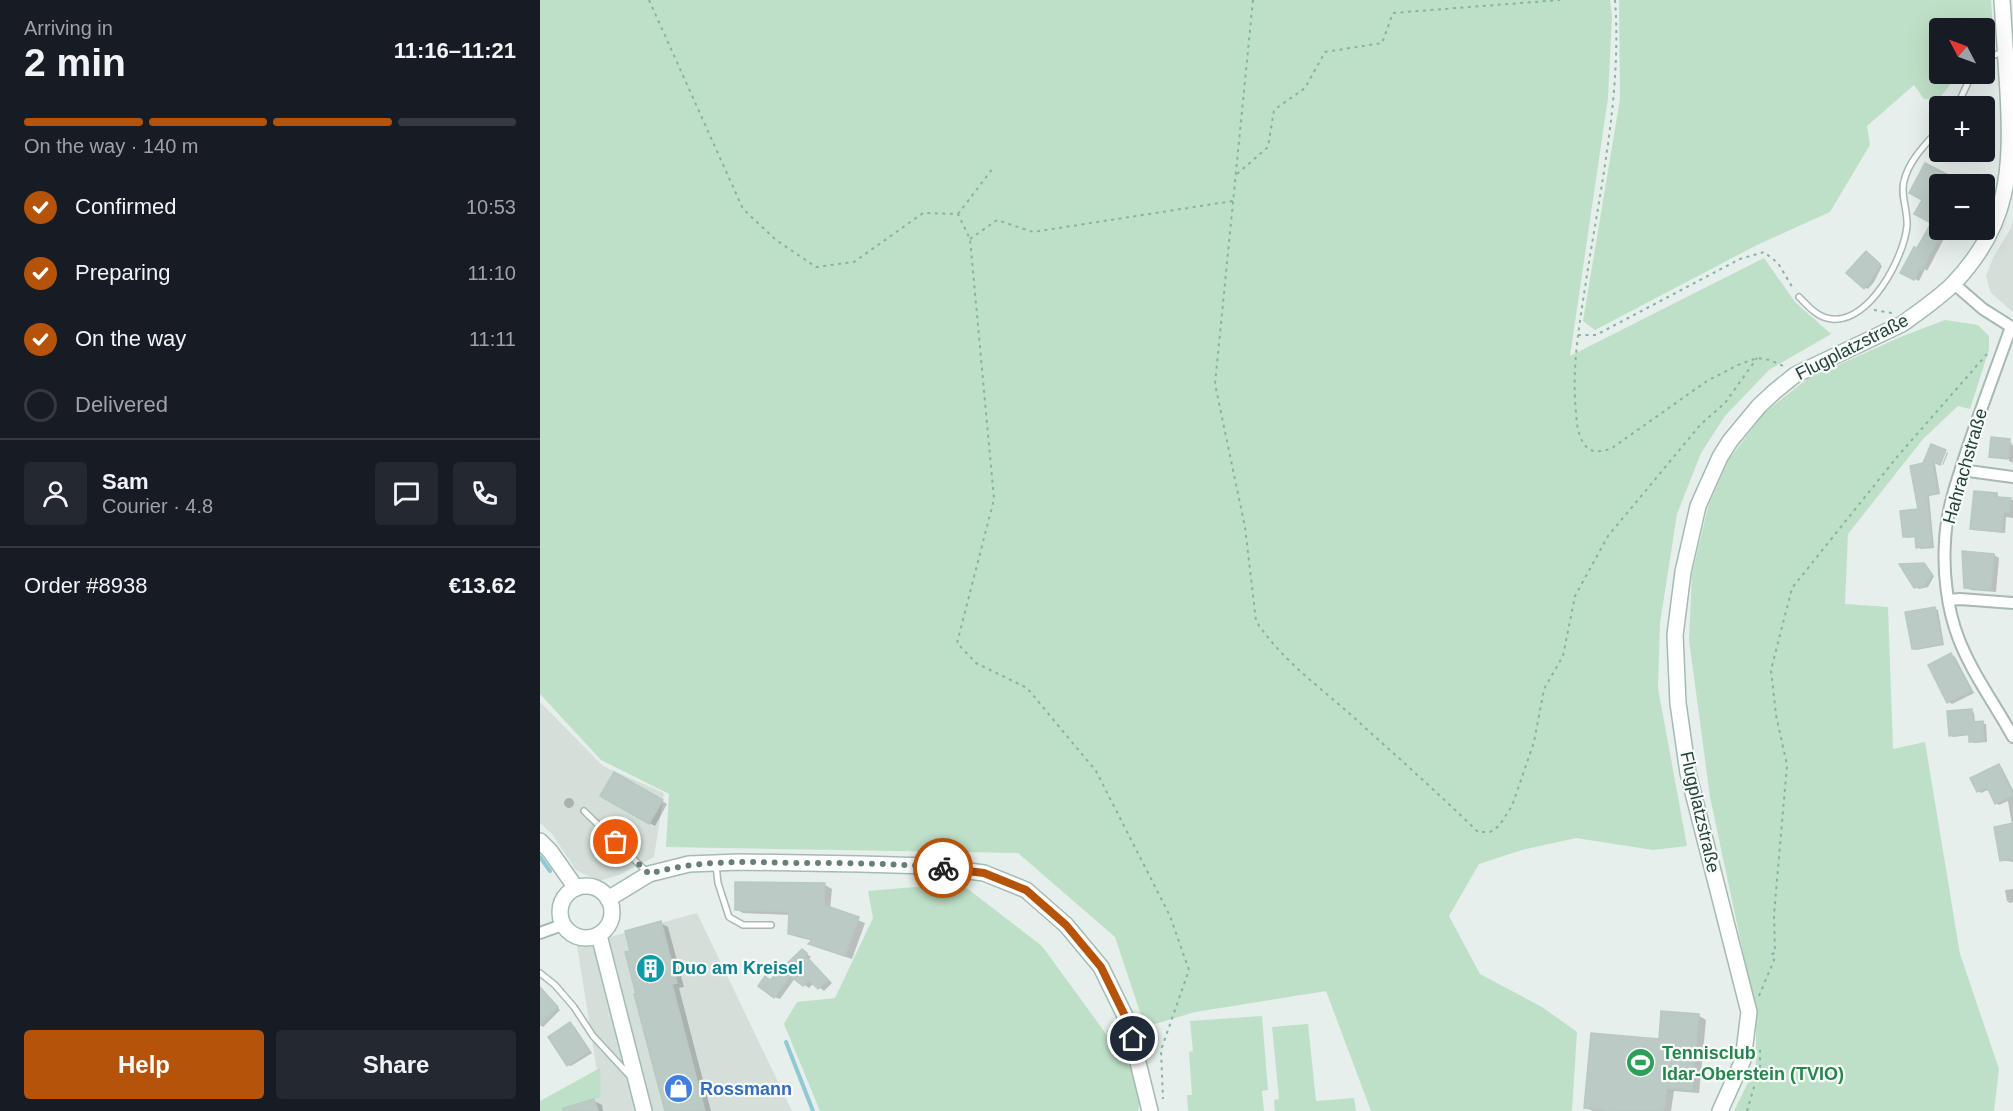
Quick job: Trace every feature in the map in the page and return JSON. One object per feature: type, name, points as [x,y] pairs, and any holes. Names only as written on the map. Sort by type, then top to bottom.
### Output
[{"type":"street","name":"Flugplatzstraße","points":[[1720,1111],[1743,1060],[1749,1012],[1688,773],[1678,704],[1675,635],[1683,572],[1698,506],[1725,449],[1759,406],[1795,375],[1902,324],[1913,316],[1953,283],[1974,259],[1987,238],[2004,196],[2010,150],[2002,0]]},
{"type":"street","name":"Hahrachstraße","points":[[1953,283],[1983,309],[2012,327],[1961,470],[1949,512],[1944,564],[1949,600],[1958,637],[2013,737]]},
{"type":"street","points":[[1961,470],[2013,477]]},
{"type":"street","points":[[1949,600],[2013,603]]},
{"type":"street","points":[[540,841],[550,851],[576,888]]},
{"type":"street","points":[[609,899],[649,874],[689,864],[929,866],[984,873],[1026,890],[1066,925],[1101,967],[1128,1022],[1150,1111]]},
{"type":"street","points":[[592,887],[609,899],[612,909],[611,918],[608,926],[599,935],[586,939],[576,937],[562,925],[560,906],[566,895],[576,888],[592,887]]},
{"type":"street","points":[[540,933],[562,925]]},
{"type":"street","points":[[599,935],[644,1111]]},
{"type":"lane","points":[[1995,55],[2006,52]]},
{"type":"lane","points":[[1799,297],[1822,316],[1844,319],[1861,308],[1879,291],[1904,242],[1907,211],[1902,189],[1904,178],[1929,140]]},
{"type":"lane","points":[[584,811],[649,874]]},
{"type":"lane","points":[[716,863],[718,883],[729,917],[743,925],[771,925]]},
{"type":"lane","points":[[540,973],[555,985],[574,1007],[593,1036],[636,1083]]},
{"type":"path","points":[[649,0],[743,209],[776,240],[816,267],[854,262],[923,213],[958,214]]},
{"type":"path","points":[[1253,0],[1215,384],[1245,527],[1256,621],[1263,632],[1294,665],[1425,781],[1478,832],[1490,832],[1499,826],[1512,806],[1534,742],[1544,689],[1563,656],[1575,596],[1608,536],[1701,424],[1725,403],[1757,358]]},
{"type":"path","points":[[1236,175],[1268,147],[1274,110],[1305,88],[1325,52],[1382,44],[1393,13],[1560,0]]},
{"type":"path","points":[[1615,0],[1614,98],[1574,364],[1576,416],[1580,436],[1594,452],[1601,453],[1612,448],[1707,381],[1757,358],[1770,360],[1795,375]]},
{"type":"path","points":[[958,214],[993,168]]},
{"type":"path","points":[[970,239],[997,220],[1033,232],[1233,201]]},
{"type":"path","points":[[958,214],[970,239],[994,499],[957,643],[976,663],[1027,688],[1096,771],[1170,916],[1189,970],[1161,1050],[1162,1101]]},
{"type":"path","points":[[1578,335],[1596,335],[1740,258],[1764,252],[1778,263],[1799,297]]},
{"type":"path","points":[[1861,308],[1913,316]]},
{"type":"path","points":[[1759,1004],[1774,960],[1772,954],[1775,953],[1774,915],[1787,765],[1774,705],[1771,670],[1792,588],[1897,457],[1986,355],[2004,347]]},
{"type":"path","points":[[1747,1111],[1760,1066],[1760,1044]]},
{"type":"shaded area","points":[[2013,218],[2013,312],[1991,293],[1986,276],[1993,258],[2011,228]]},
{"type":"shaded area","points":[[540,702],[603,766],[664,793],[654,857],[619,875],[599,881],[576,870],[552,834],[540,823]]},
{"type":"shaded area","points":[[697,913],[792,1111],[570,1111],[571,1104],[601,1096],[577,946]]},
{"type":"green space","points":[[540,0],[1610,0],[1612,16],[1608,98],[1570,356],[1764,258],[1795,302],[1831,334],[1769,370],[1725,416],[1701,453],[1677,514],[1660,623],[1658,688],[1687,846],[1653,850],[1576,838],[1522,850],[1479,864],[1449,916],[1480,974],[1542,1007],[1577,1032],[1572,1111],[1371,1111],[1326,991],[1195,1012],[1145,1027],[1115,937],[1018,853],[666,847],[669,794],[601,760],[540,694]]},
{"type":"green space","points":[[1619,0],[1991,0],[1992,18],[1929,18],[1929,84],[1950,84],[1941,96],[1929,96],[1929,99],[1924,99],[1914,85],[1867,126],[1870,145],[1830,212],[1757,245],[1595,330],[1583,321],[1620,99]]},
{"type":"green space","points":[[1945,320],[1978,325],[1989,336],[1989,350],[1970,409],[1958,406],[1923,439],[1848,534],[1845,604],[1888,607],[1893,749],[1925,742],[1960,954],[1999,1069],[1994,1111],[1734,1111],[1756,1066],[1756,1013],[1710,797],[1689,640],[1692,574],[1708,507],[1729,459],[1764,413],[1807,379]]},
{"type":"green space","points":[[960,883],[1042,946],[1144,1086],[1138,1111],[820,1111],[784,1024],[797,1002],[835,998],[873,918],[868,891]]},
{"type":"green space","points":[[1262,1016],[1268,1090],[1262,1091],[1264,1111],[1188,1111],[1187,1095],[1192,1095],[1189,1052],[1193,1051],[1190,1021]]},
{"type":"green space","points":[[1308,1024],[1316,1101],[1354,1098],[1356,1111],[1275,1111],[1274,1100],[1279,1099],[1272,1027]]},
{"type":"green space","points":[[600,1068],[601,1097],[572,1104],[570,1111],[540,1111],[540,1101]]},
{"type":"building","points":[[1925,163],[1946,174],[1929,174],[1929,222],[1914,214],[1922,200],[1909,193]]},
{"type":"building","points":[[1929,227],[1929,240],[1938,240],[1914,280],[1900,273],[1914,247],[1917,248]]},
{"type":"building","points":[[1866,251],[1880,264],[1864,289],[1846,273]]},
{"type":"building","points":[[1991,437],[2010,439],[2008,459],[1989,457]]},
{"type":"building","points":[[1931,444],[1946,450],[1940,465],[1932,461],[1938,493],[1927,495],[1932,546],[1916,548],[1915,536],[1903,537],[1900,511],[1918,509],[1910,466],[1923,463]]},
{"type":"building","points":[[1974,491],[1997,493],[1997,497],[2011,498],[2009,512],[2003,512],[2002,532],[1970,529]]},
{"type":"building","points":[[1962,551],[1994,554],[1991,590],[1964,588]]},
{"type":"building","points":[[1924,563],[1932,574],[1924,586],[1914,588],[1899,564]]},
{"type":"building","points":[[1935,607],[1942,644],[1912,649],[1905,612]]},
{"type":"building","points":[[1951,653],[1971,691],[1947,703],[1928,665]]},
{"type":"building","points":[[1972,709],[1973,722],[1983,721],[1984,741],[1969,742],[1969,734],[1949,736],[1947,711]]},
{"type":"building","points":[[1999,764],[2013,795],[1995,804],[1987,787],[1977,792],[1970,778]]},
{"type":"building","points":[[614,772],[663,800],[649,824],[600,796]]},
{"type":"building","points":[[2013,823],[2013,859],[2000,861],[1994,827]]},
{"type":"building","points":[[735,882],[825,883],[824,905],[859,917],[845,956],[808,944],[813,939],[788,934],[789,912],[735,910]]},
{"type":"building","points":[[661,921],[677,983],[672,984],[705,1111],[665,1111],[634,994],[636,994],[625,952],[630,951],[625,931]]},
{"type":"building","points":[[802,949],[828,980],[818,989],[809,980],[803,986],[790,976],[774,998],[758,986],[765,976],[770,980]]},
{"type":"building","points":[[540,987],[558,1007],[540,1025]]},
{"type":"building","name":"Tennisclub Idar-Oberstein (TVIO)","points":[[1661,1011],[1699,1014],[1692,1090],[1667,1088],[1663,1110],[1658,1111],[1584,1108],[1591,1033],[1659,1039]]},
{"type":"building","points":[[570,1022],[589,1051],[567,1066],[548,1037]]},
{"type":"building","points":[[594,1099],[598,1111],[563,1111],[563,1108]]},
{"type":"waterway","points":[[540,857],[550,871]]},
{"type":"waterway","points":[[786,1042],[813,1111]]},
{"type":"way so far","points":[[616,842],[649,874],[689,864],[740,862],[943,868]]},
{"type":"place","name":"Duo am Kreisel","points":[[651,968]]},
{"type":"place","name":"Tennisclub Idar-Oberstein (TVIO)","points":[[1641,1063]]},
{"type":"place","name":"Rossmann","points":[[679,1089]]},
{"type":"route","points":[[943,868],[984,873],[1026,890],[1066,925],[1101,967],[1128,1022],[1133,1039]]}]
